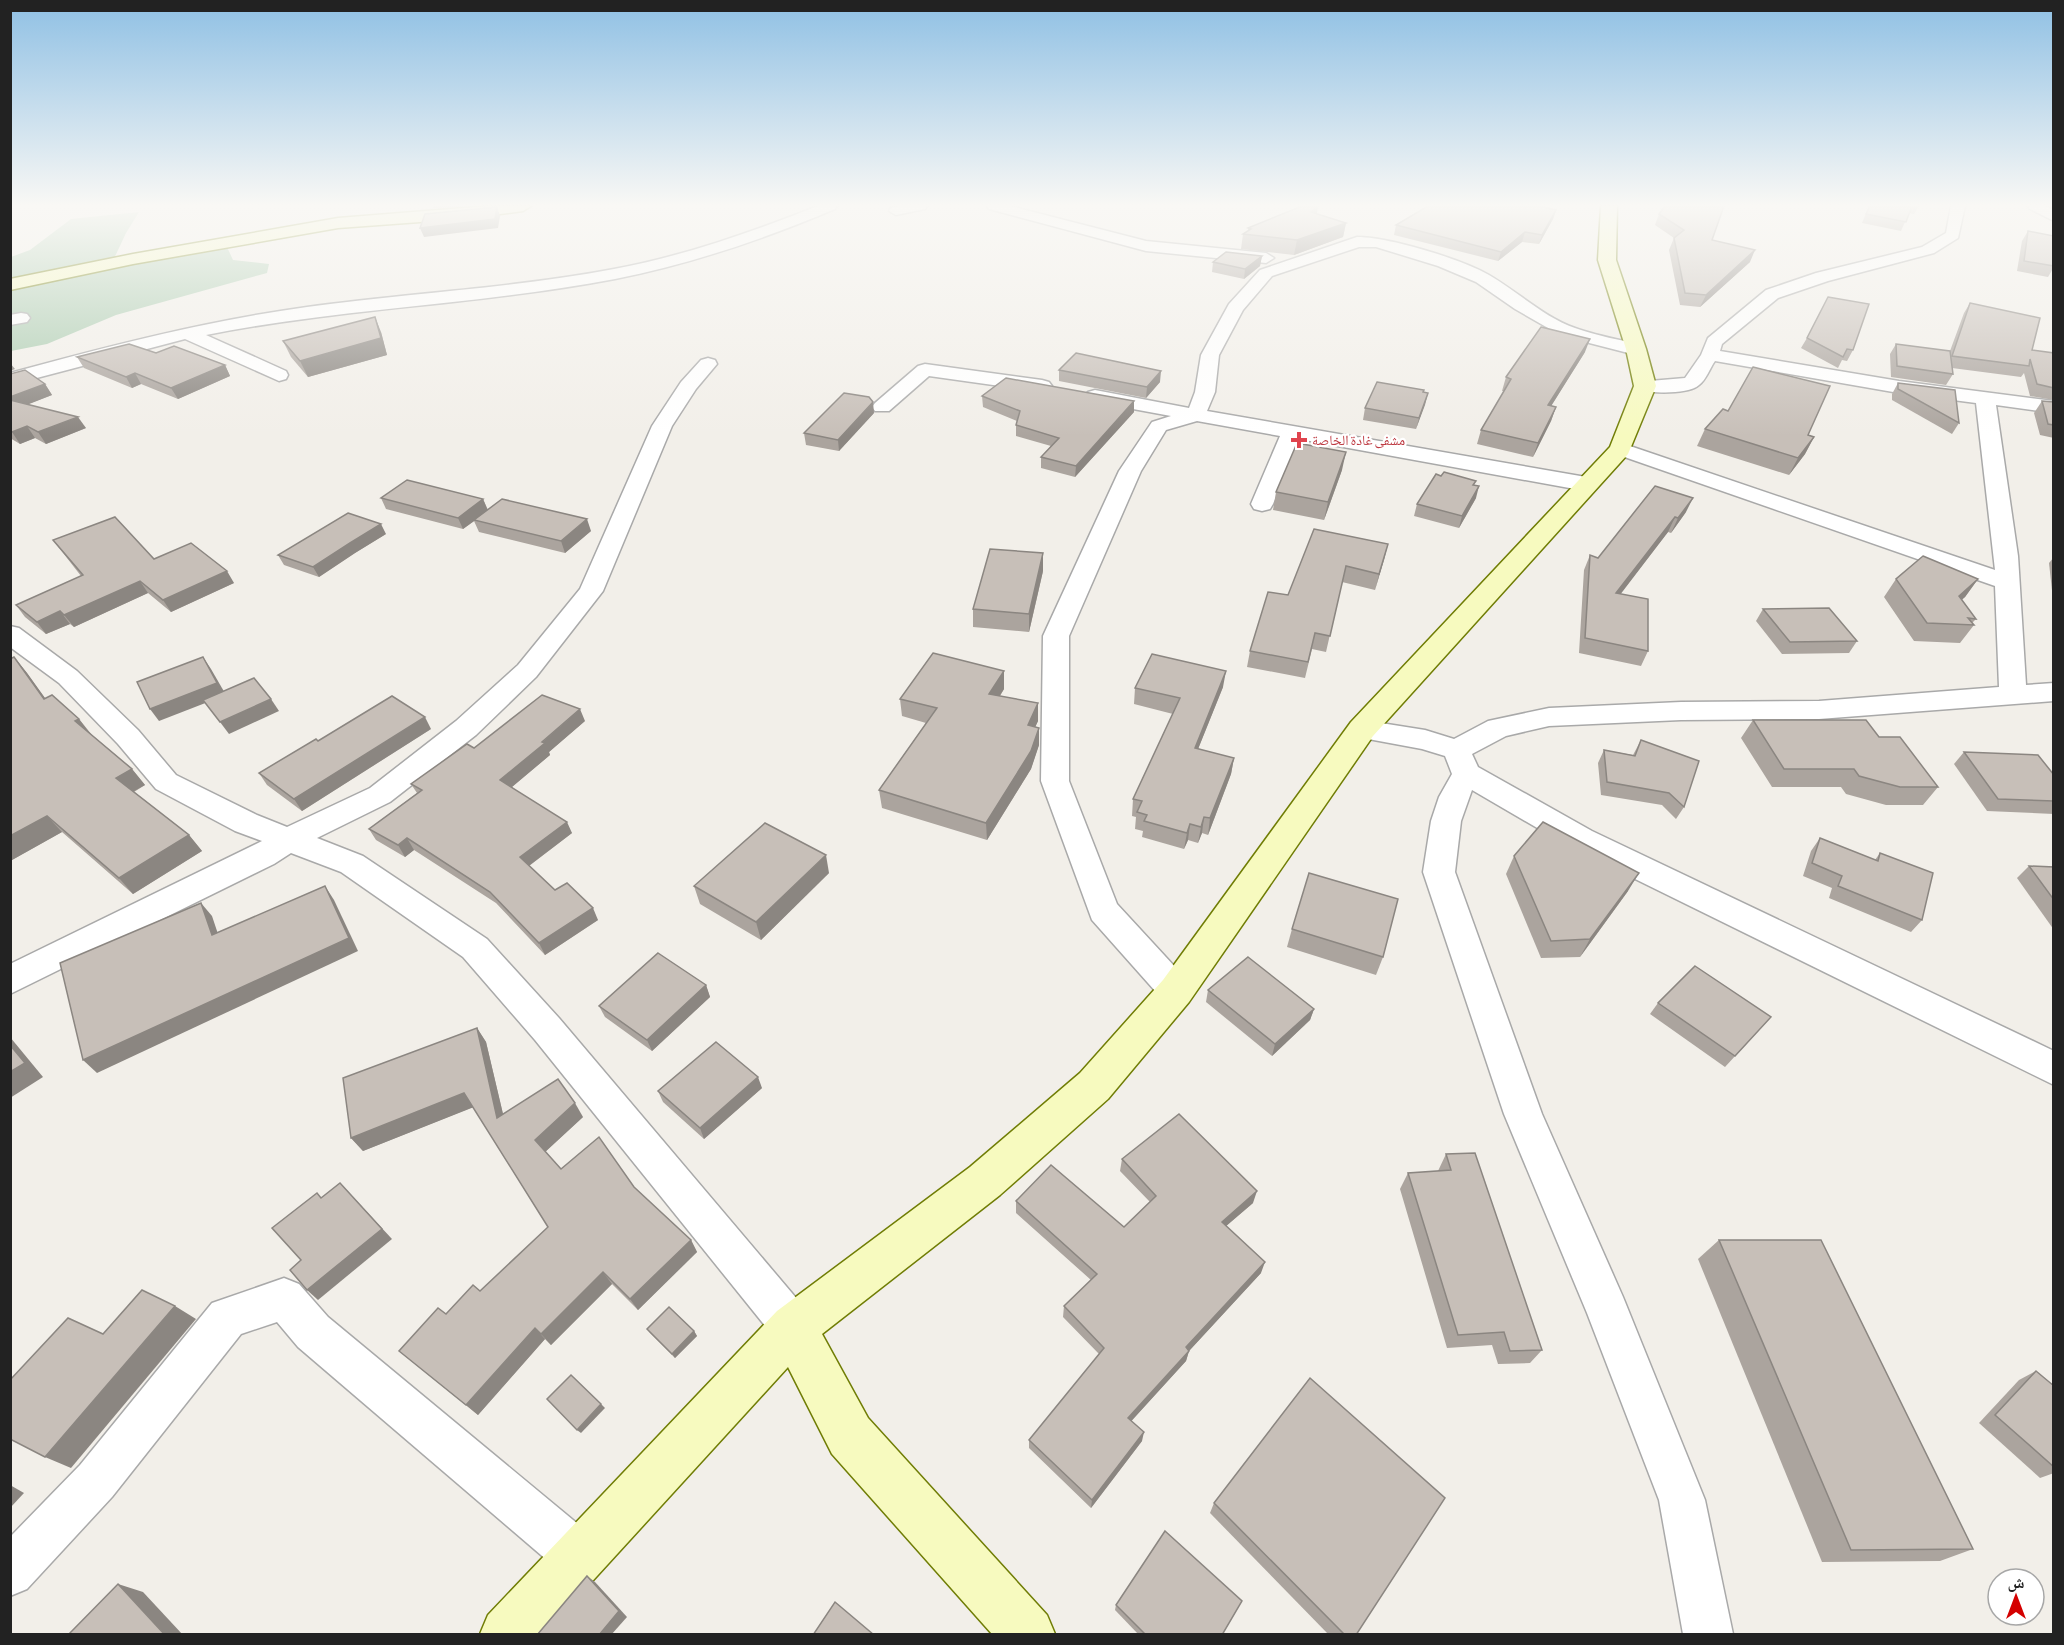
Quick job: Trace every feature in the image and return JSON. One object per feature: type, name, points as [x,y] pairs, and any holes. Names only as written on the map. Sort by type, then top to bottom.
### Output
[{"type":"main road","points":[[507,1635],[793,1327],[986,1181],[1094,1086],[1176,991],[1362,729],[1620,449],[1645,386],[1636,349],[1614,283]]},
{"type":"main road","points":[[793,1327],[850,1436],[1028,1635]]},
{"type":"street","points":[[10,379],[186,333],[306,312],[557,283]]},
{"type":"street","points":[[1196,415],[1205,392],[1210,355],[1235,308],[1257,283]]},
{"type":"street","points":[[1489,283],[1521,305],[1568,332],[1636,349]]},
{"type":"street","points":[[1645,386],[1680,386],[1692,382],[1710,355],[1714,342],[1772,294],[1805,283]]},
{"type":"street","points":[[186,333],[279,375]]},
{"type":"street","points":[[1710,355],[1887,385],[2054,406]]},
{"type":"street","points":[[10,980],[263,856],[288,839],[380,795],[466,728],[527,671],[591,591],[662,426],[688,386],[708,364]]},
{"type":"street","points":[[882,407],[925,370],[1070,391],[1291,433],[1586,484]]},
{"type":"street","points":[[1985,397],[2008,582],[2013,696]]},
{"type":"street","points":[[1176,991],[1103,911],[1055,781],[1056,636],[1130,471],[1159,426],[1196,415]]},
{"type":"street","points":[[1262,504],[1291,433]]},
{"type":"street","points":[[1620,449],[2008,582]]},
{"type":"street","points":[[10,634],[68,677],[128,737],[166,782],[246,824],[352,864],[475,948],[547,1029],[793,1327]]},
{"type":"street","points":[[1708,1635],[1682,1500],[1608,1312],[1523,1114],[1438,872],[1441,837],[1461,762],[1498,728],[1549,717],[1680,711],[1819,710],[2054,692]]},
{"type":"street","points":[[1362,729],[1425,740],[1581,839],[2054,1069]]},
{"type":"street","points":[[10,1572],[96,1481],[227,1318],[284,1299],[313,1332],[579,1556]]},
{"type":"green space","points":[[11,283],[232,283],[116,315],[47,344],[11,351]]},
{"type":"building","points":[[1683,283],[1719,283],[1706,295],[1685,293]]},
{"type":"building","points":[[1828,297],[1869,304],[1853,350],[1847,349],[1843,357],[1807,338]]},
{"type":"building","points":[[1970,303],[2040,318],[2032,350],[2054,353],[2054,388],[2037,384],[2030,359],[2029,366],[1952,356]]},
{"type":"building","points":[[375,317],[381,338],[300,361],[283,341]]},
{"type":"building","points":[[1541,327],[1590,339],[1548,405],[1556,407],[1538,443],[1481,430],[1511,379],[1506,377]]},
{"type":"building","points":[[129,344],[156,353],[174,346],[225,365],[171,388],[135,373],[126,377],[77,357]]},
{"type":"building","points":[[1896,344],[1950,351],[1953,374],[1897,366]]},
{"type":"building","points":[[1076,353],[1161,371],[1147,387],[1059,370]]},
{"type":"building","points":[[1753,367],[1830,386],[1808,435],[1814,437],[1798,458],[1705,429],[1723,409],[1728,411]]},
{"type":"building","points":[[25,370],[45,384],[10,397],[10,374]]},
{"type":"building","points":[[1006,378],[1134,401],[1076,466],[1041,457],[1059,438],[1016,425],[1020,411],[982,396]]},
{"type":"building","points":[[1377,382],[1424,390],[1423,392],[1428,393],[1419,418],[1365,408]]},
{"type":"building","points":[[1898,383],[1955,390],[1959,423],[1898,389]]},
{"type":"building","points":[[844,393],[869,397],[873,402],[838,440],[804,433]]},
{"type":"building","points":[[10,400],[78,417],[38,432],[27,426],[12,432],[10,431]]},
{"type":"building","points":[[2042,401],[2054,402],[2054,425],[2048,424]]},
{"type":"building","points":[[1297,443],[1346,452],[1328,502],[1276,492]]},
{"type":"building","points":[[1444,472],[1476,481],[1473,485],[1479,486],[1462,516],[1417,504],[1436,474],[1441,476]]},
{"type":"building","points":[[407,480],[483,499],[458,518],[381,498]]},
{"type":"building","points":[[1655,486],[1693,498],[1678,518],[1675,517],[1616,593],[1648,599],[1648,651],[1585,638],[1590,555],[1598,558]]},
{"type":"building","points":[[502,499],[587,519],[561,541],[474,520]]},
{"type":"building","points":[[348,513],[381,524],[313,567],[278,555]]},
{"type":"building","points":[[115,517],[154,559],[191,543],[227,571],[163,600],[140,581],[64,615],[60,611],[37,622],[16,605],[83,575],[53,540]]},
{"type":"building","points":[[1314,529],[1388,544],[1379,574],[1346,566],[1330,636],[1315,633],[1308,662],[1250,651],[1268,592],[1288,595]]},
{"type":"building","points":[[990,549],[1043,553],[1029,614],[973,609]]},
{"type":"building","points":[[1923,556],[1978,579],[1959,596],[1976,619],[1968,618],[1974,625],[1927,623],[1896,579]]},
{"type":"building","points":[[1829,608],[1857,641],[1790,642],[1763,609]]},
{"type":"building","points":[[933,653],[1004,671],[989,694],[1038,703],[1028,725],[1039,728],[1031,751],[986,823],[879,790],[937,708],[900,699]]},
{"type":"building","points":[[1152,654],[1226,671],[1195,748],[1234,758],[1210,818],[1204,817],[1201,827],[1190,824],[1187,833],[1144,821],[1147,815],[1137,812],[1142,801],[1133,799],[1180,698],[1135,688]]},
{"type":"building","points":[[14,657],[44,699],[52,695],[79,719],[75,721],[132,769],[116,778],[189,835],[119,878],[47,816],[10,836],[10,659]]},
{"type":"building","points":[[203,657],[217,683],[150,709],[137,682]]},
{"type":"building","points":[[254,678],[271,699],[220,722],[203,700]]},
{"type":"building","points":[[542,695],[580,709],[542,742],[545,743],[500,780],[567,822],[520,857],[555,890],[567,883],[593,908],[539,943],[490,892],[407,838],[398,845],[369,829],[422,790],[411,784],[467,744],[474,748]]},
{"type":"building","points":[[392,696],[425,717],[294,799],[259,773],[316,739],[318,741]]},
{"type":"building","points":[[1753,720],[1866,720],[1879,737],[1900,737],[1938,787],[1900,787],[1859,776],[1854,769],[1784,769]]},
{"type":"building","points":[[1641,740],[1699,761],[1684,807],[1669,793],[1607,782],[1604,750],[1635,756]]},
{"type":"building","points":[[1964,752],[2038,755],[2054,775],[2054,801],[1998,799]]},
{"type":"building","points":[[1543,822],[1639,873],[1590,939],[1551,941],[1514,856]]},
{"type":"building","points":[[765,823],[826,855],[756,922],[694,886]]},
{"type":"building","points":[[1820,838],[1878,861],[1880,853],[1933,873],[1922,920],[1838,886],[1842,876],[1812,863]]},
{"type":"building","points":[[2029,866],[2054,867],[2054,900]]},
{"type":"building","points":[[1309,873],[1398,899],[1383,957],[1292,929]]},
{"type":"building","points":[[325,886],[349,938],[83,1060],[60,963],[201,903],[212,935]]},
{"type":"building","points":[[658,953],[706,985],[647,1040],[599,1006]]},
{"type":"building","points":[[1248,957],[1314,1009],[1275,1044],[1208,990]]},
{"type":"building","points":[[1695,966],[1771,1017],[1735,1056],[1658,1003]]},
{"type":"building","points":[[477,1028],[497,1118],[558,1079],[575,1103],[535,1140],[561,1169],[599,1137],[634,1187],[691,1240],[630,1299],[603,1272],[541,1334],[535,1328],[466,1405],[399,1351],[438,1308],[446,1314],[473,1285],[480,1291],[548,1227],[464,1093],[351,1138],[343,1078]]},
{"type":"building","points":[[716,1042],[758,1077],[700,1128],[658,1091]]},
{"type":"building","points":[[10,1045],[25,1063],[10,1072]]},
{"type":"building","points":[[1179,1114],[1257,1191],[1222,1222],[1265,1262],[1186,1347],[1189,1351],[1128,1418],[1144,1432],[1092,1500],[1029,1440],[1104,1348],[1064,1306],[1097,1274],[1016,1201],[1051,1165],[1124,1227],[1156,1196],[1122,1159]]},
{"type":"building","points":[[1475,1153],[1542,1350],[1510,1351],[1504,1332],[1458,1335],[1408,1173],[1451,1170],[1446,1154]]},
{"type":"building","points":[[340,1183],[382,1229],[307,1290],[290,1270],[301,1260],[272,1228],[317,1193],[321,1198]]},
{"type":"building","points":[[1719,1240],[1821,1240],[1973,1549],[1851,1550]]},
{"type":"building","points":[[142,1290],[175,1306],[45,1457],[10,1439],[10,1380],[68,1318],[103,1334]]},
{"type":"building","points":[[669,1307],[694,1331],[672,1354],[647,1329]]},
{"type":"building","points":[[2036,1371],[2054,1386],[2054,1467],[1995,1415]]},
{"type":"building","points":[[571,1375],[601,1404],[577,1430],[547,1399]]},
{"type":"building","points":[[1310,1378],[1445,1498],[1356,1635],[1345,1635],[1214,1503]]},
{"type":"building","points":[[1165,1531],[1242,1601],[1222,1635],[1146,1635],[1116,1605]]},
{"type":"building","points":[[587,1576],[619,1611],[599,1635],[537,1635]]},
{"type":"building","points":[[118,1584],[165,1635],[68,1635]]},
{"type":"building","points":[[835,1602],[874,1635],[813,1635]]},
{"type":"place","name":"مشفى غادة الخاصة","points":[[1299,440]]}]
